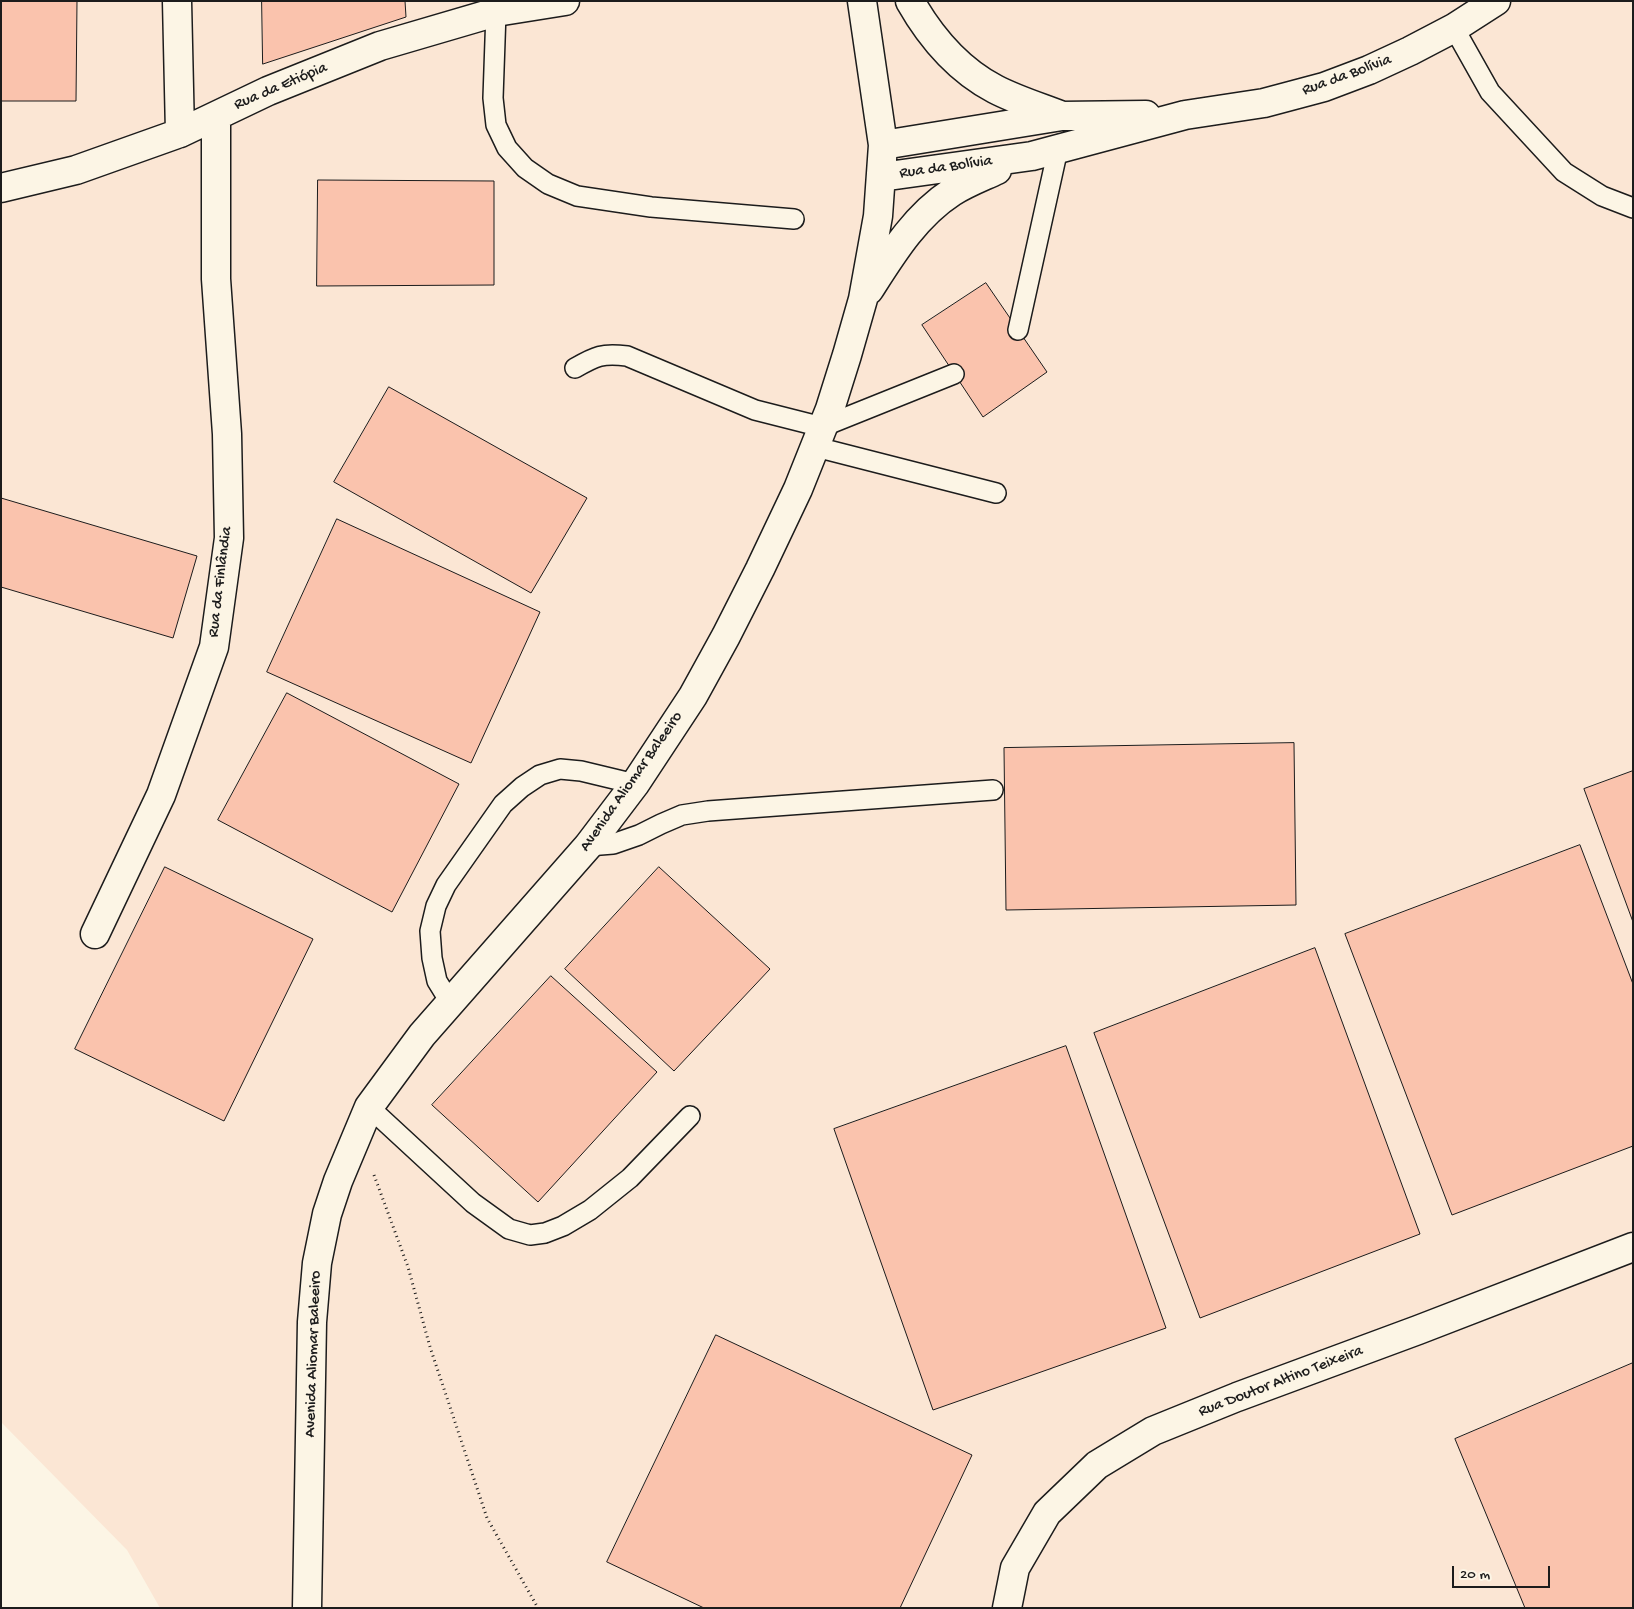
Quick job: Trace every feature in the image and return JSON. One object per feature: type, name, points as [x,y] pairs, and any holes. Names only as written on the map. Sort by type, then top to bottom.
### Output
[{"type":"main road","points":[[177,1],[180,133]]},
{"type":"main road","name":"Rua da Etiópia","points":[[1,188],[76,170],[180,133],[268,91],[380,46],[496,12],[565,1]]},
{"type":"main road","name":"Avenida Aliomar Baleeiro","points":[[307,1608],[312,1322],[317,1263],[327,1214],[338,1181],[369,1107],[422,1035],[588,846],[635,784],[693,696],[764,560],[819,437],[830,409],[863,299],[878,216],[882,144],[862,1]]},
{"type":"main road","points":[[910,1],[930,34],[946,53],[960,65],[996,89],[1062,116]]},
{"type":"main road","name":"Rua da Bolívia","points":[[881,177],[1032,156],[1186,115],[1264,103],[1324,87],[1369,70],[1410,51],[1454,28],[1496,1]]},
{"type":"main road","name":"Rua da Bolívia","points":[[882,144],[1062,116],[1186,115]]},
{"type":"main road","name":"Rua da Finlândia","points":[[96,934],[161,795],[214,647],[229,538],[227,434],[216,279],[216,116]]},
{"type":"main road","points":[[863,299],[907,234],[936,204],[966,184],[1032,156]]},
{"type":"main road","name":"Rua Doutor Altino Teixeira","points":[[1006,1608],[1014,1568],[1047,1512],[1097,1465],[1153,1431],[1237,1397],[1633,1247]]},
{"type":"lane","points":[[496,12],[493,98],[496,125],[507,148],[525,168],[548,184],[577,196],[651,207],[794,219]]},
{"type":"lane","points":[[1454,28],[1490,92],[1564,172],[1602,196],[1633,208]]},
{"type":"lane","points":[[1018,330],[1058,149]]},
{"type":"lane","points":[[575,368],[595,357],[609,354],[626,356],[819,437],[996,493]]},
{"type":"lane","points":[[819,437],[954,374]]},
{"type":"lane","points":[[450,1002],[438,981],[432,958],[430,932],[436,906],[446,885],[503,804],[522,787],[540,775],[560,769],[581,771],[635,784]]},
{"type":"lane","points":[[588,846],[613,844],[640,835],[682,815],[708,811],[993,790]]},
{"type":"lane","points":[[369,1107],[473,1203],[509,1229],[530,1235],[545,1233],[563,1226],[590,1210],[630,1178],[690,1116]]},
{"type":"path","points":[[338,1181],[367,1190],[372,1171],[408,1267],[430,1347],[487,1518],[538,1608]]},
{"type":"shaded area","points":[[1,1],[1633,1],[1633,1608],[160,1608],[127,1550],[1,1422]]},
{"type":"building","points":[[1,1],[77,1],[76,101],[1,101]]},
{"type":"building","points":[[262,1],[405,1],[406,17],[263,64]]},
{"type":"building","points":[[318,180],[494,181],[494,285],[317,286]]},
{"type":"building","points":[[986,283],[1047,372],[983,417],[922,325]]},
{"type":"building","points":[[389,387],[587,498],[531,593],[334,482]]},
{"type":"building","points":[[1,498],[197,556],[173,638],[1,587]]},
{"type":"building","points":[[337,519],[540,612],[471,763],[267,672]]},
{"type":"building","points":[[287,693],[459,784],[392,912],[218,820]]},
{"type":"building","points":[[1294,743],[1296,905],[1006,910],[1004,748]]},
{"type":"building","points":[[1633,771],[1633,922],[1584,789]]},
{"type":"building","points":[[1580,845],[1633,984],[1633,1146],[1452,1215],[1345,934]]},
{"type":"building","points":[[165,867],[313,939],[224,1121],[75,1049]]},
{"type":"building","points":[[659,867],[770,969],[674,1071],[565,969]]},
{"type":"building","points":[[1315,948],[1420,1234],[1200,1318],[1094,1033]]},
{"type":"building","points":[[551,976],[657,1072],[538,1202],[432,1105]]},
{"type":"building","points":[[1066,1046],[1166,1328],[933,1410],[834,1129]]},
{"type":"building","points":[[716,1335],[972,1455],[900,1608],[704,1608],[607,1562]]},
{"type":"building","points":[[1633,1363],[1633,1608],[1525,1608],[1455,1439]]}]
